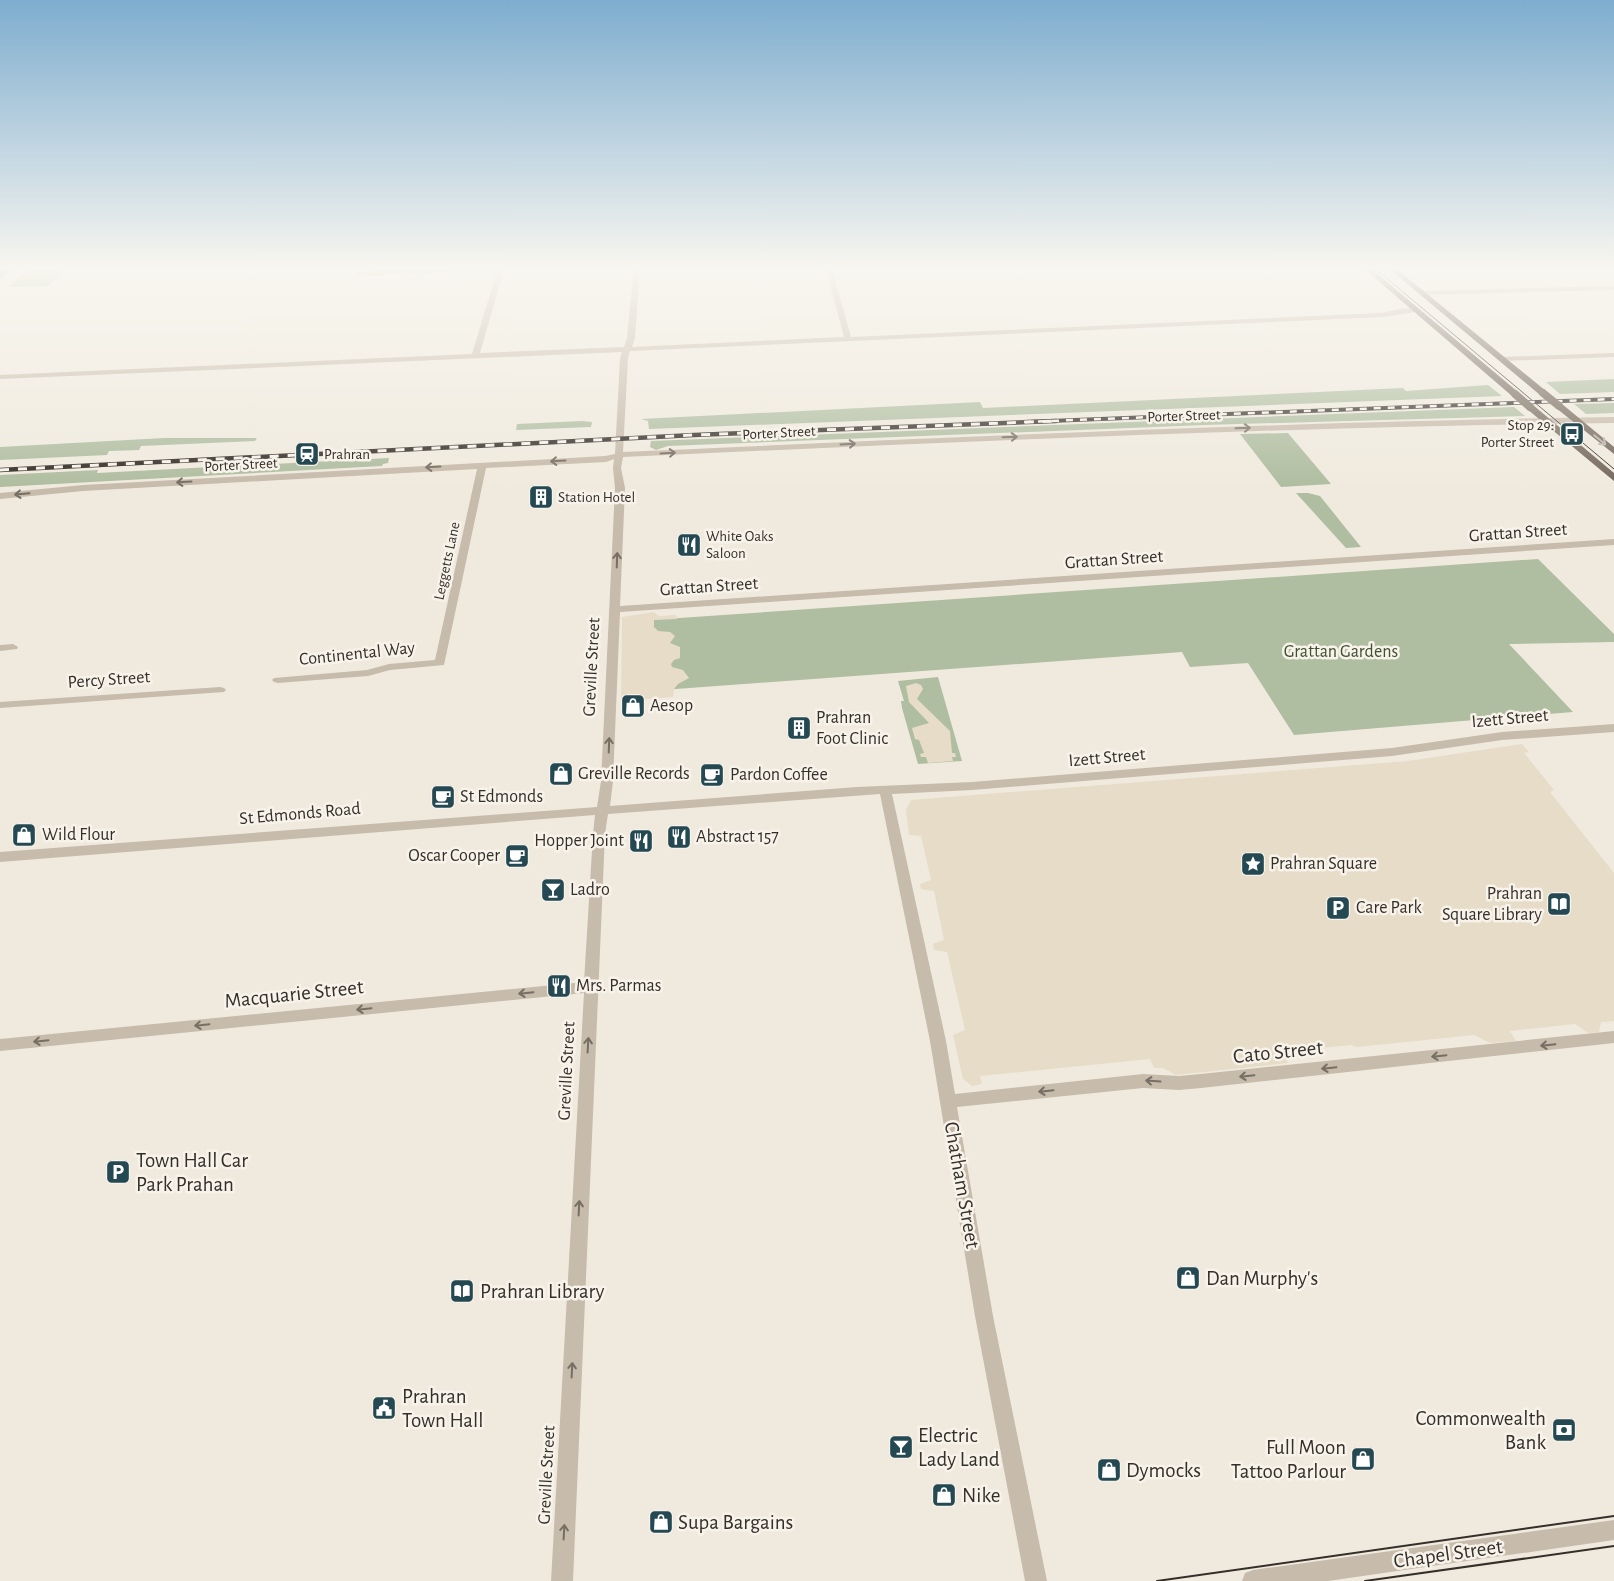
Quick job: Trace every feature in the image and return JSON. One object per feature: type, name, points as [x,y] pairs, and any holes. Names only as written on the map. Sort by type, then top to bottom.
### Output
[{"type":"main road","points":[[1451,340],[1614,478]]},
{"type":"main road","points":[[1478,340],[1614,451]]},
{"type":"street","points":[[475,356],[480,340]]},
{"type":"street","name":"Greville Street","points":[[562,1581],[598,834],[607,781],[620,488],[617,464],[624,358],[630,340]]},
{"type":"street","points":[[0,377],[853,340]]},
{"type":"street","points":[[1501,359],[1614,354]]},
{"type":"street","name":"Porter Street","points":[[0,496],[83,488],[606,459],[619,455],[1213,429],[1546,420],[1614,420]]},
{"type":"street","name":"Leggetts Lane","points":[[440,663],[482,465]]},
{"type":"street","name":"Grattan Street","points":[[615,609],[1614,542]]},
{"type":"street","points":[[0,648],[13,647]]},
{"type":"street","name":"Continental Way","points":[[278,680],[368,673],[389,667],[440,663]]},
{"type":"street","name":"Percy Street","points":[[0,705],[220,690]]},
{"type":"street","name":"Izett Street","points":[[602,811],[885,790],[972,786],[1382,753],[1502,736],[1614,728]]},
{"type":"street","name":"Chatham Street","points":[[885,790],[938,1042],[984,1316],[1036,1581]]},
{"type":"street","name":"St Edmonds Road","points":[[0,857],[602,811]]},
{"type":"street","name":"Macquarie Street","points":[[0,1045],[592,987]]},
{"type":"street","name":"Cato Street","points":[[947,1102],[1143,1081],[1179,1083],[1614,1037]]},
{"type":"street","name":"Chapel Street","points":[[1253,1581],[1614,1530]]},
{"type":"green space","points":[[1614,379],[1614,392],[1560,394],[1546,382]]},
{"type":"green space","points":[[1488,385],[1502,396],[649,429],[648,421],[641,419],[980,402],[983,408],[1403,388],[1406,391]]},
{"type":"green space","points":[[1614,403],[1614,413],[1586,414],[1574,404]]},
{"type":"green space","points":[[1514,407],[1525,416],[1205,425],[668,446],[656,450],[650,447],[651,441]]},
{"type":"green space","points":[[592,422],[591,427],[516,430],[517,424]]},
{"type":"green space","points":[[1288,433],[1331,484],[1281,487],[1240,434]]},
{"type":"green space","points":[[164,438],[257,438],[255,441],[141,446],[139,450],[109,451],[107,455],[0,460],[0,447]]},
{"type":"green space","points":[[389,458],[388,463],[382,466],[0,487],[0,475],[98,470],[97,473]]},
{"type":"green space","points":[[1296,493],[1320,496],[1361,547],[1346,548]]},
{"type":"green space","name":"Grattan Gardens","points":[[1538,559],[1614,634],[1614,642],[1509,644],[1573,712],[1294,735],[1248,663],[1190,667],[1182,652],[635,692],[635,621]]},
{"type":"green space","points":[[938,677],[962,761],[918,764],[902,708],[901,701],[904,701],[898,681]]},
{"type":"shaded area","points":[[654,612],[659,616],[676,615],[677,619],[654,620],[654,627],[658,631],[670,632],[675,636],[670,643],[680,647],[680,658],[674,660],[671,664],[672,667],[683,670],[689,678],[678,684],[674,689],[673,697],[621,701],[622,617]]},
{"type":"shaded area","points":[[916,683],[921,685],[923,689],[917,699],[950,731],[952,753],[955,753],[956,757],[952,757],[953,761],[928,763],[926,757],[921,757],[920,754],[924,753],[919,740],[915,739],[912,728],[929,723],[909,702],[906,686]]},
{"type":"shaded area","name":"Prahran Square","points":[[1522,744],[1529,752],[1524,753],[1554,790],[1550,792],[1614,873],[1614,1021],[1601,1022],[1599,1032],[1588,1033],[1575,1024],[1510,1031],[1516,1041],[1490,1043],[1474,1035],[1357,1047],[1351,1045],[1290,1051],[1283,1054],[1288,1063],[1176,1075],[1163,1068],[1154,1068],[1150,1059],[980,1076],[982,1084],[972,1086],[963,1079],[953,1035],[965,1030],[947,952],[934,950],[933,944],[944,940],[934,891],[921,889],[920,884],[931,880],[921,836],[909,835],[906,810],[911,800],[1408,761]]},
{"type":"tram line","points":[[1460,340],[1614,469]]},
{"type":"tram line","points":[[1157,1581],[1614,1516]]},
{"type":"tram line","points":[[1365,1581],[1614,1546]]},
{"type":"railway","points":[[1024,422],[1614,399]]},
{"type":"railway","points":[[0,470],[694,435],[1056,421]]},
{"type":"place","name":"Stop 29: Porter Street","points":[[1572,434]]},
{"type":"place","name":"Prahran","points":[[307,454]]},
{"type":"place","name":"Station Hotel","points":[[541,497]]},
{"type":"place","name":"White Oaks Saloon","points":[[689,545]]},
{"type":"place","name":"Aesop","points":[[633,706]]},
{"type":"place","name":"Prahran Foot Clinic","points":[[799,728]]},
{"type":"place","name":"Greville Records","points":[[561,774]]},
{"type":"place","name":"Pardon Coffee","points":[[712,775]]},
{"type":"place","name":"St Edmonds","points":[[443,797]]},
{"type":"place","name":"Wild Flour","points":[[24,835]]},
{"type":"place","name":"Abstract 157","points":[[679,837]]},
{"type":"place","name":"Hopper Joint","points":[[641,841]]},
{"type":"place","name":"Oscar Cooper","points":[[517,856]]},
{"type":"place","name":"Prahran Square","points":[[1253,864]]},
{"type":"place","name":"Ladro","points":[[553,890]]},
{"type":"place","name":"Prahran Square Library","points":[[1559,904]]},
{"type":"place","name":"Care Park","points":[[1338,908]]},
{"type":"place","name":"Mrs. Parmas","points":[[559,986]]},
{"type":"place","name":"Town Hall Car Park Prahan","points":[[118,1172]]},
{"type":"place","name":"Dan Murphy's","points":[[1188,1278]]},
{"type":"place","name":"Prahran Library","points":[[462,1291]]},
{"type":"place","name":"Prahran Town Hall","points":[[384,1408]]},
{"type":"place","name":"Commonwealth Bank","points":[[1564,1430]]},
{"type":"place","name":"Electric Lady Land","points":[[901,1447]]},
{"type":"place","name":"Full Moon Tattoo Parlour","points":[[1363,1459]]},
{"type":"place","name":"Dymocks","points":[[1109,1470]]},
{"type":"place","name":"Nike","points":[[944,1495]]},
{"type":"place","name":"Supa Bargains","points":[[661,1522]]}]
